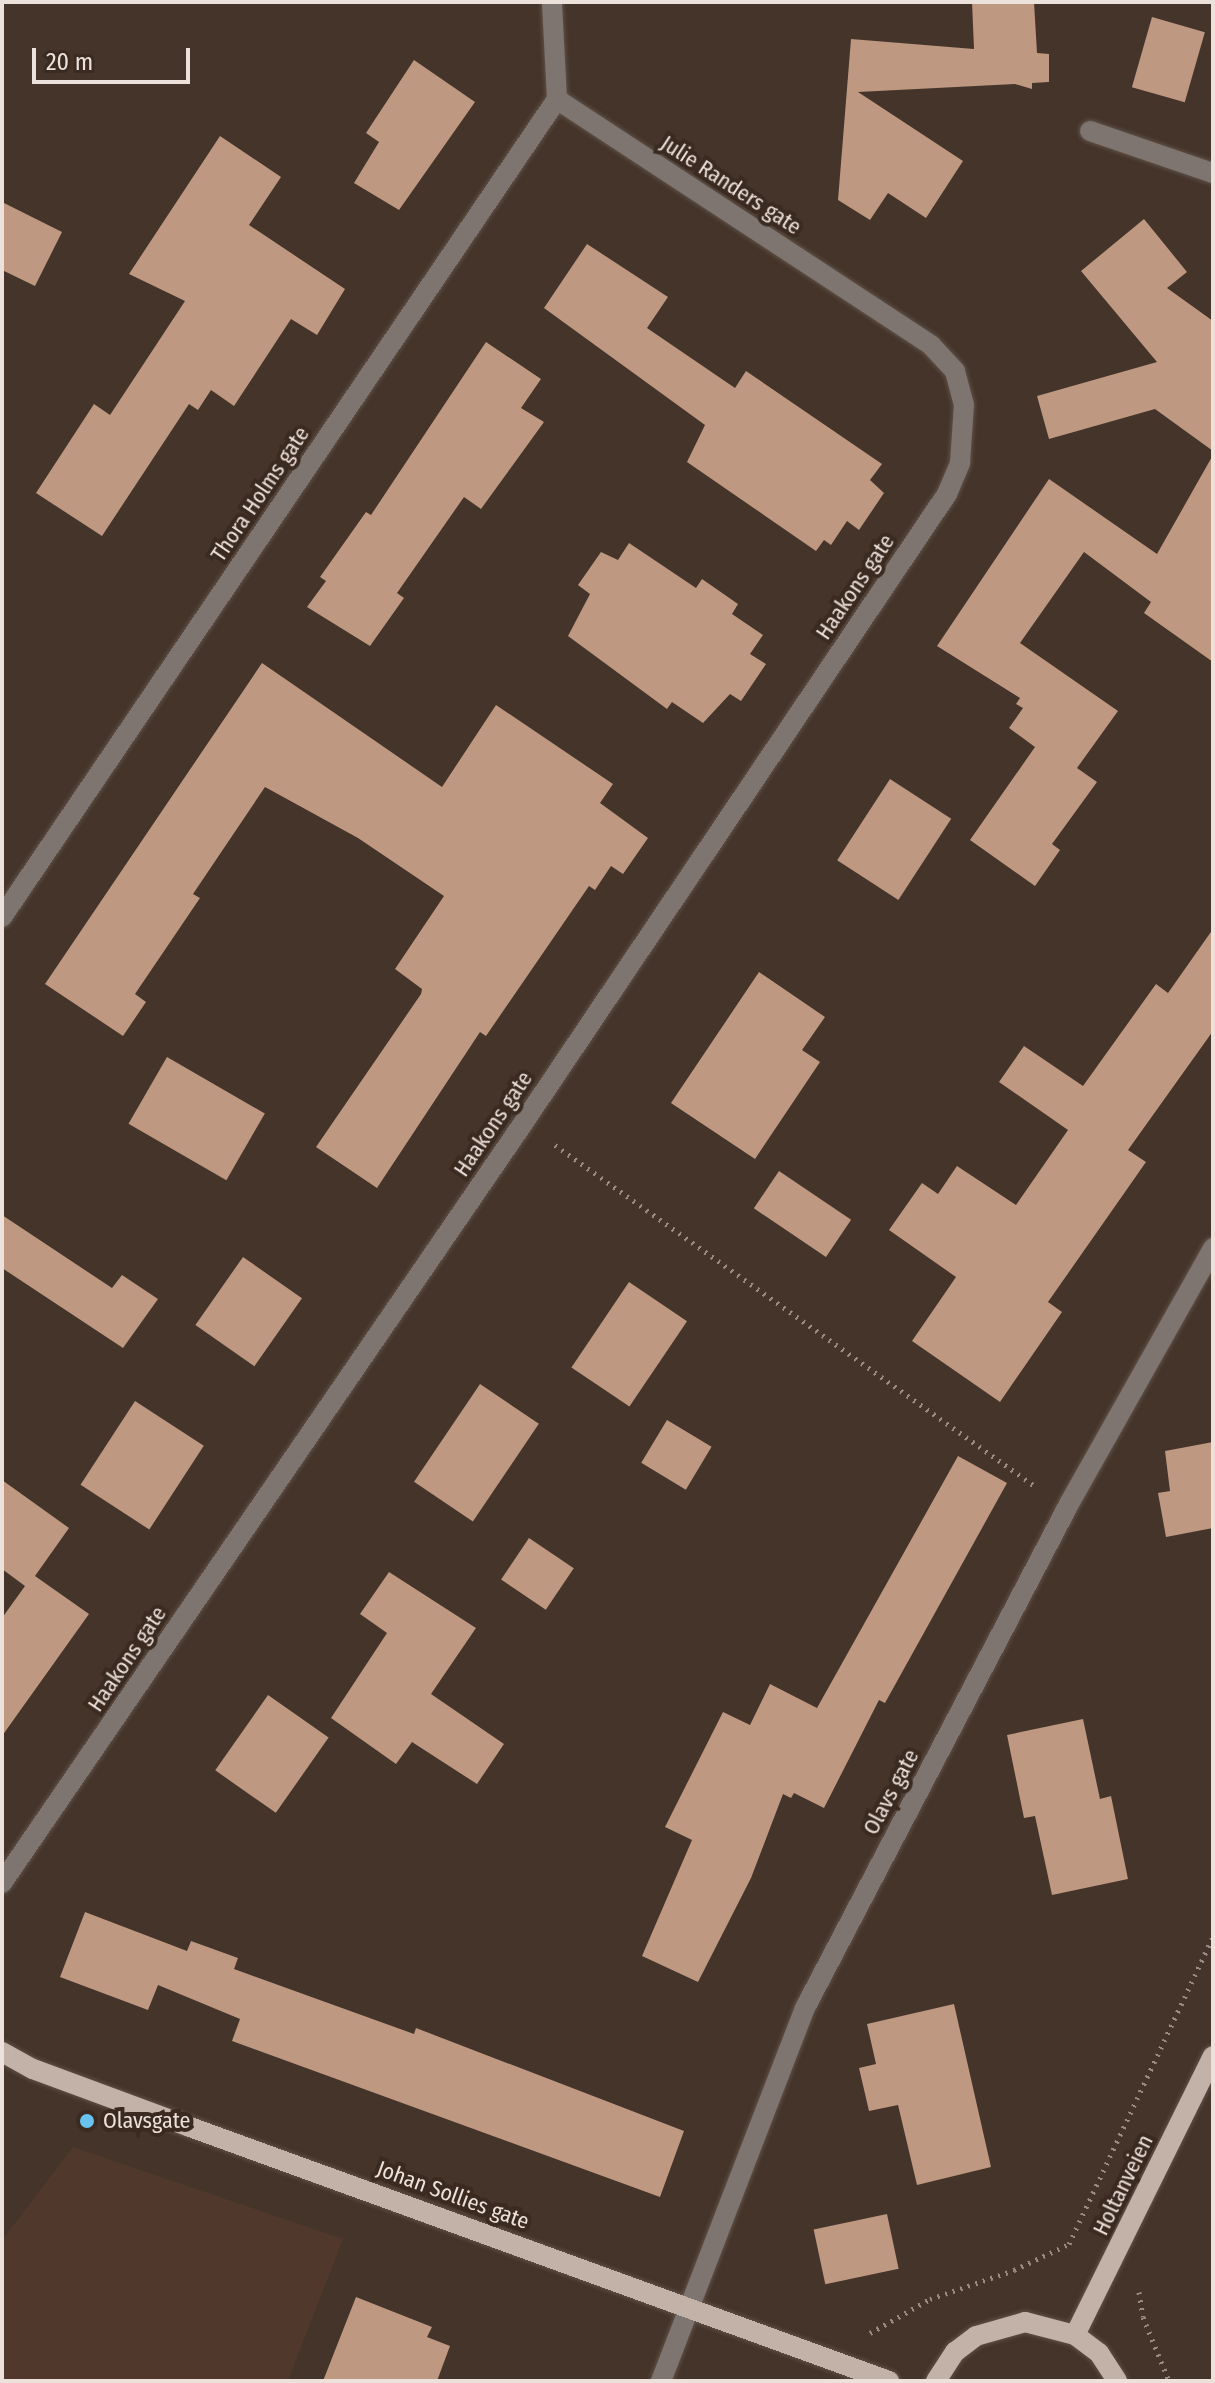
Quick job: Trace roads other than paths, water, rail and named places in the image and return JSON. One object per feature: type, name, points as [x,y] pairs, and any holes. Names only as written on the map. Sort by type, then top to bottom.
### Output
[{"type":"main road","name":"Johan Sollies gate","points":[[2,2052],[190,2127],[690,2305],[889,2381]]},
{"type":"main road","name":"Holtanveien","points":[[1075,2335],[1213,2056]]},
{"type":"main road","points":[[936,2381],[955,2352],[1000,2326],[1051,2325],[1075,2335],[1099,2353],[1117,2381]]},
{"type":"street","points":[[552,2],[557,99]]},
{"type":"street","name":"Julie Randers gate","points":[[557,99],[931,345],[955,371]]},
{"type":"street","name":"Thora Holms gate","points":[[2,917],[557,99]]},
{"type":"street","points":[[1090,131],[1213,173]]},
{"type":"street","name":"Haakons gate","points":[[2,1883],[524,1122],[947,494],[965,435],[964,405],[955,371]]},
{"type":"street","name":"Olavs gate","points":[[661,2381],[805,2008],[1069,1504],[1213,1248]]},
{"type":"place","name":"Olavsgate","points":[[87,2121]]}]
